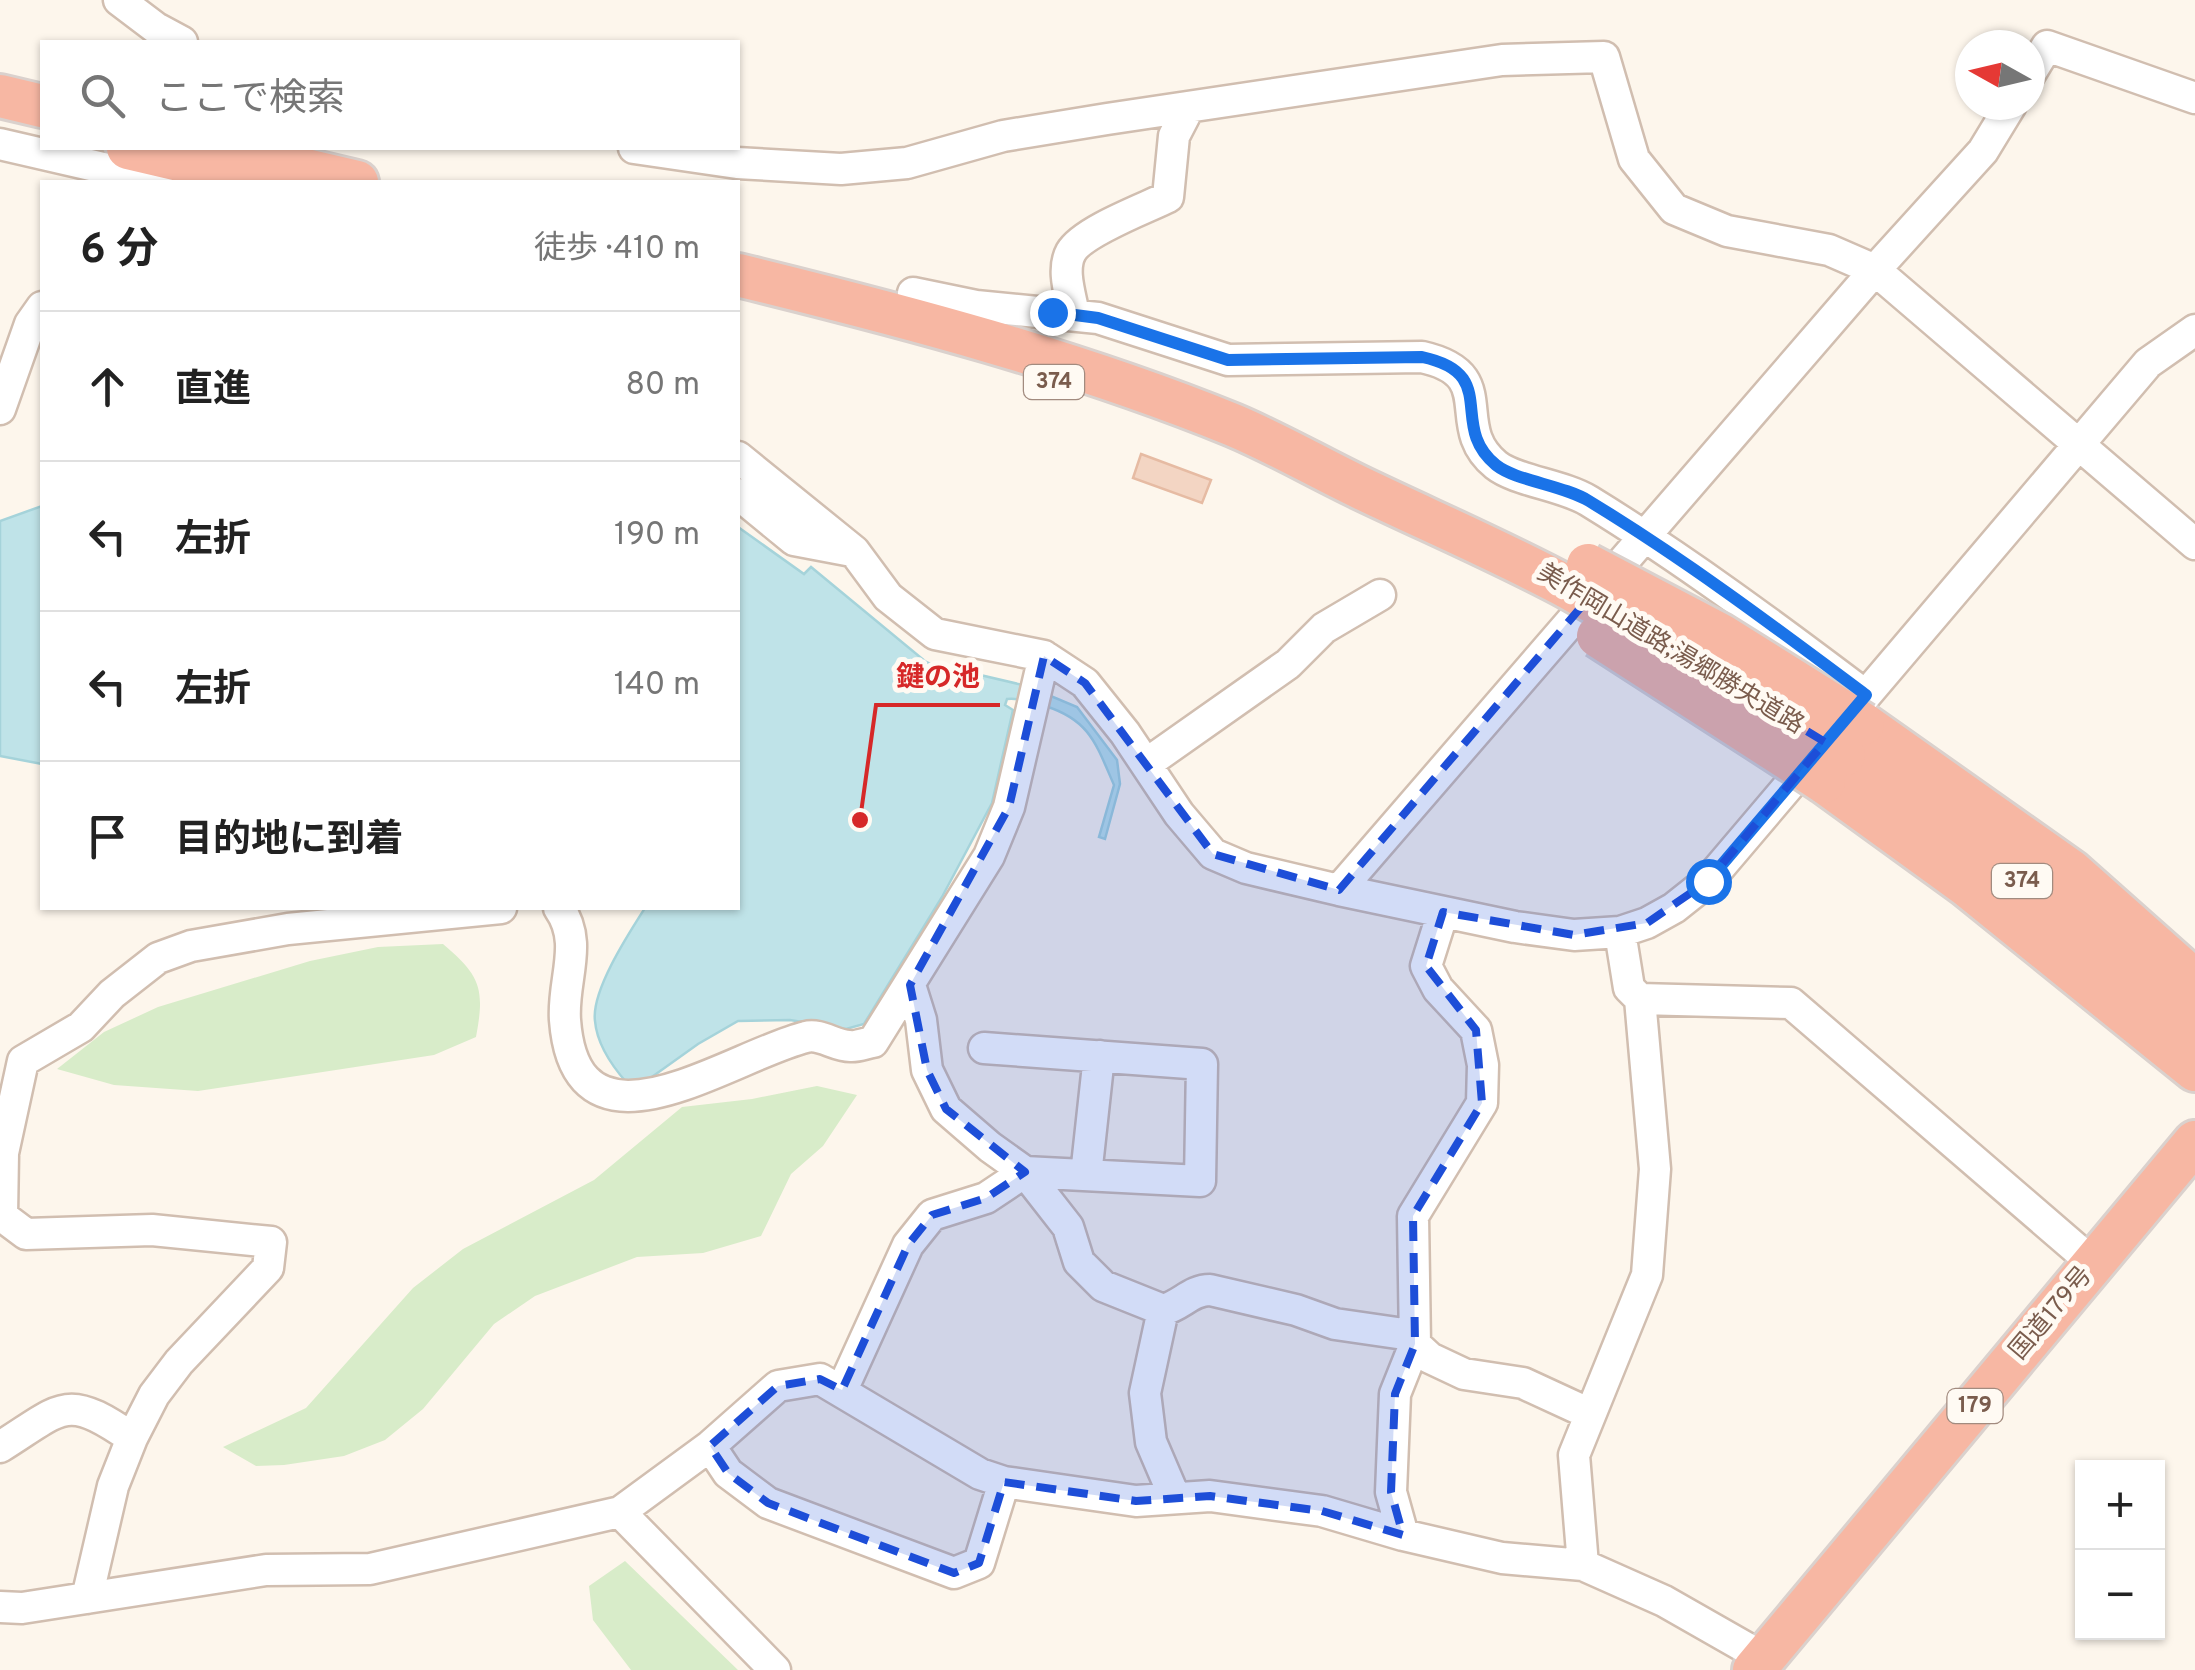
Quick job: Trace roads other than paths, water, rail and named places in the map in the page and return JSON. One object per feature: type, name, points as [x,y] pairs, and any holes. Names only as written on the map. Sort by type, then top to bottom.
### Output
[{"type":"highway","points":[[0,96],[40,106]]},
{"type":"highway","points":[[0,116],[40,126]]},
{"type":"highway","points":[[137,150],[264,180]]},
{"type":"highway","points":[[221,150],[349,180]]},
{"type":"highway","name":"美作岡山道路;湯郷勝央道路","points":[[740,275],[908,317],[1078,369],[1236,426],[1515,559],[1568,598],[1699,663],[1838,747],[2194,1008]]},
{"type":"highway","name":"美作岡山道路;湯郷勝央道路","points":[[740,296],[976,358],[1374,494]]},
{"type":"highway","points":[[1838,747],[1966,886],[2195,1070]]},
{"type":"highway","name":"国道179号","points":[[1759,1664],[2195,1142]]},
{"type":"street","points":[[119,0],[178,40]]},
{"type":"street","points":[[2045,49],[2047,46],[2195,98]]},
{"type":"street","points":[[647,150],[737,164],[841,169],[907,163],[1003,136],[1189,107],[1502,60],[1604,57],[1634,160],[1674,210],[1726,232],[1829,250],[1875,270],[2195,544]]},
{"type":"street","points":[[1074,315],[1066,271],[1072,250],[1092,234],[1168,197],[1174,136],[1189,107]]},
{"type":"street","points":[[1339,890],[1568,598],[1646,535],[1875,270],[1984,151],[2002,120]]},
{"type":"street","points":[[0,144],[155,180]]},
{"type":"street","points":[[913,293],[976,306],[1098,318],[1228,360],[1422,357],[1445,362],[1462,373],[1470,394],[1476,445],[1499,468],[1574,492],[1698,569],[1838,747]]},
{"type":"street","points":[[0,408],[30,324],[40,310]]},
{"type":"street","points":[[740,459],[854,551],[888,596],[935,634],[1044,656],[1085,683],[1179,814],[1213,854],[1246,868],[1443,912],[1574,935],[1620,932],[1661,916],[1708,881],[1838,747],[2078,443],[2148,363],[2195,330]]},
{"type":"street","points":[[740,496],[794,540],[854,551]]},
{"type":"street","points":[[1146,764],[1288,664],[1324,628],[1380,595]]},
{"type":"street","points":[[1568,598],[1838,747]]},
{"type":"street","points":[[560,910],[573,939],[565,1019],[573,1055],[585,1083],[600,1092],[642,1098],[810,1035],[850,1046],[873,1042],[988,856],[1009,807],[1044,656]]},
{"type":"street","points":[[87,1598],[113,1486],[154,1395],[179,1362],[268,1268],[272,1242],[152,1230],[26,1234],[2,1216],[2,1153],[12,1056],[81,1027],[112,994],[158,958],[191,946],[288,928],[480,910]]},
{"type":"street","points":[[1403,1536],[1391,1492],[1394,1394],[1415,1344],[1413,1216],[1482,1103],[1483,1065],[1476,1030],[1438,990],[1426,966],[1443,912]]},
{"type":"street","points":[[1583,1565],[1574,1455],[1647,1275],[1655,1170],[1640,999],[1630,988],[1620,932]]},
{"type":"street","points":[[910,985],[921,1020],[927,1070],[946,1109],[1026,1172],[1068,1227],[1079,1262],[1103,1286],[1163,1310],[1178,1306],[1197,1290],[1210,1290],[1296,1310],[1335,1324],[1404,1334],[1430,1358],[1464,1374],[1523,1383],[1588,1414]]},
{"type":"street","points":[[1640,999],[1791,1003],[2094,1264]]},
{"type":"street","points":[[842,1390],[908,1246],[932,1215],[986,1198],[1026,1172],[1200,1181],[1202,1064],[984,1048]]},
{"type":"street","points":[[1086,1175],[1099,1056]]},
{"type":"street","points":[[1163,1310],[1145,1394],[1152,1442],[1175,1498]]},
{"type":"street","points":[[0,1606],[22,1608],[266,1570],[370,1569],[620,1512],[710,1446],[778,1386],[820,1379],[980,1474],[1004,1482],[1136,1501],[1210,1496],[1322,1511],[1403,1536],[1502,1558],[1583,1565],[1664,1601],[1759,1664]]},
{"type":"street","points":[[0,1447],[51,1416],[74,1407],[98,1414],[132,1438]]},
{"type":"street","points":[[710,1446],[728,1473],[768,1503],[954,1574],[979,1563],[1004,1482]]},
{"type":"street","points":[[620,1512],[775,1670]]},
{"type":"water","points":[[40,507],[40,764],[0,756],[0,521]]},
{"type":"water","points":[[740,528],[804,574],[811,567],[926,662],[972,682],[976,674],[1027,686],[1077,707],[1117,760],[1120,784],[1105,839],[1099,837],[1114,785],[1090,735],[1060,712],[1031,701],[1007,699],[1005,705],[1013,710],[992,803],[942,897],[864,1024],[846,1029],[790,1020],[738,1021],[642,1084],[627,1083],[602,1047],[595,1009],[605,979],[644,910],[740,910]]},
{"type":"place","name":"鍵の池","points":[[860,820]]}]
